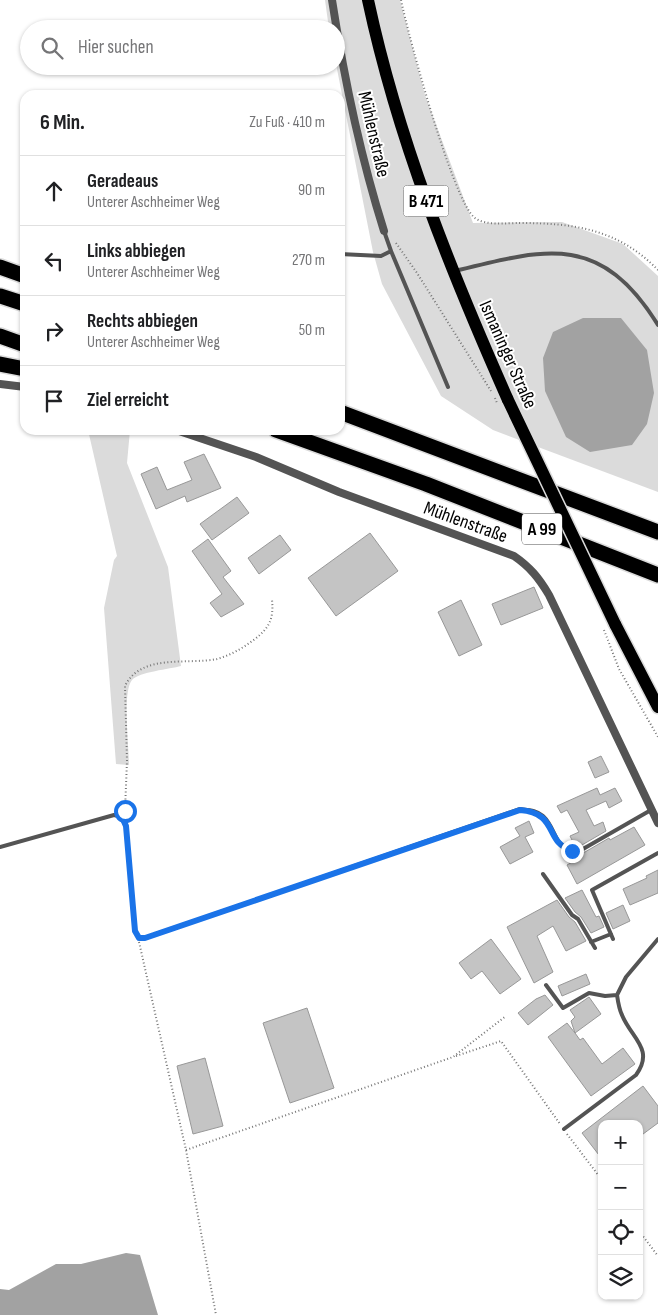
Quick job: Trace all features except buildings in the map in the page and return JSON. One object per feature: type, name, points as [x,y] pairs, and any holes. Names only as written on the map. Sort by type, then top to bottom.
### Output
[{"type":"highway","points":[[0,267],[20,274]]},
{"type":"highway","points":[[0,296],[20,302]]},
{"type":"highway","points":[[0,336],[20,342]]},
{"type":"highway","points":[[0,364],[20,368]]},
{"type":"highway","name":"A 99","points":[[345,414],[658,532]]},
{"type":"highway","name":"A 99","points":[[290,435],[426,484],[658,575]]},
{"type":"main road","name":"Ismaninger Straße","points":[[368,0],[382,66],[399,122],[452,271],[609,626],[658,708]]},
{"type":"street","name":"Mühlenstraße","points":[[332,0],[335,20]]},
{"type":"street","name":"Mühlenstraße","points":[[345,73],[366,172],[384,231]]},
{"type":"street","points":[[0,384],[20,386]]},
{"type":"street","name":"Mühlenstraße","points":[[191,435],[256,457],[339,492],[514,556],[536,572],[549,595],[658,823]]},
{"type":"lane","name":"Mühlenstraße","points":[[384,231],[448,387]]},
{"type":"lane","points":[[345,254],[381,256],[391,251]]},
{"type":"lane","points":[[452,271],[522,255],[550,252],[586,258],[611,271],[629,285],[658,325]]},
{"type":"lane","points":[[0,847],[114,815],[122,817],[126,826],[135,931],[139,938],[145,938],[520,810],[533,811],[542,816],[559,842],[566,849],[572,851],[583,849],[651,810]]},
{"type":"lane","points":[[613,939],[592,890],[658,853]]},
{"type":"lane","points":[[543,874],[572,915],[578,919],[595,948]]},
{"type":"lane","points":[[592,942],[611,934]]},
{"type":"lane","points":[[564,1129],[636,1075],[644,1065],[644,1053],[622,1015],[617,995],[626,977],[658,939]]},
{"type":"lane","points":[[546,985],[563,1008],[589,992],[606,996],[617,995]]},
{"type":"path","points":[[401,0],[418,70],[444,149],[464,204],[474,217],[490,222],[561,223],[582,226],[621,243],[658,270]]},
{"type":"path","points":[[384,231],[418,273],[484,378],[494,398]]},
{"type":"path","points":[[122,817],[125,811],[127,761],[125,686],[129,677],[140,670],[168,662],[215,659],[229,655],[266,630],[272,619],[272,600]]},
{"type":"path","points":[[609,626],[619,669],[658,737]]},
{"type":"path","points":[[139,938],[138,948],[186,1150],[216,1315]]},
{"type":"path","points":[[453,1057],[506,1016]]},
{"type":"path","points":[[186,1150],[501,1041],[598,1175]]},
{"type":"path","points":[[643,1236],[658,1256]]},
{"type":"shaded area","points":[[325,0],[400,0],[425,95],[473,223],[562,222],[623,244],[658,276],[658,492],[493,430],[441,396],[382,284],[373,252],[345,110],[345,90],[341,90],[338,75],[345,75],[345,20],[328,20]]},
{"type":"shaded area","points":[[583,318],[621,318],[647,350],[654,393],[647,424],[632,445],[590,452],[566,437],[545,391],[543,358],[553,332]]},
{"type":"shaded area","points":[[89,435],[130,435],[127,463],[168,567],[181,666],[148,673],[132,680],[127,696],[129,765],[116,764],[104,608],[114,560],[117,556]]},
{"type":"shaded area","points":[[126,1253],[140,1255],[158,1315],[0,1315],[0,1289],[9,1290],[56,1264],[81,1264]]},
{"type":"route","points":[[125,811],[122,817],[126,826],[135,931],[139,938],[145,938],[520,810],[533,811],[542,816],[559,842],[566,849],[572,851]]}]
